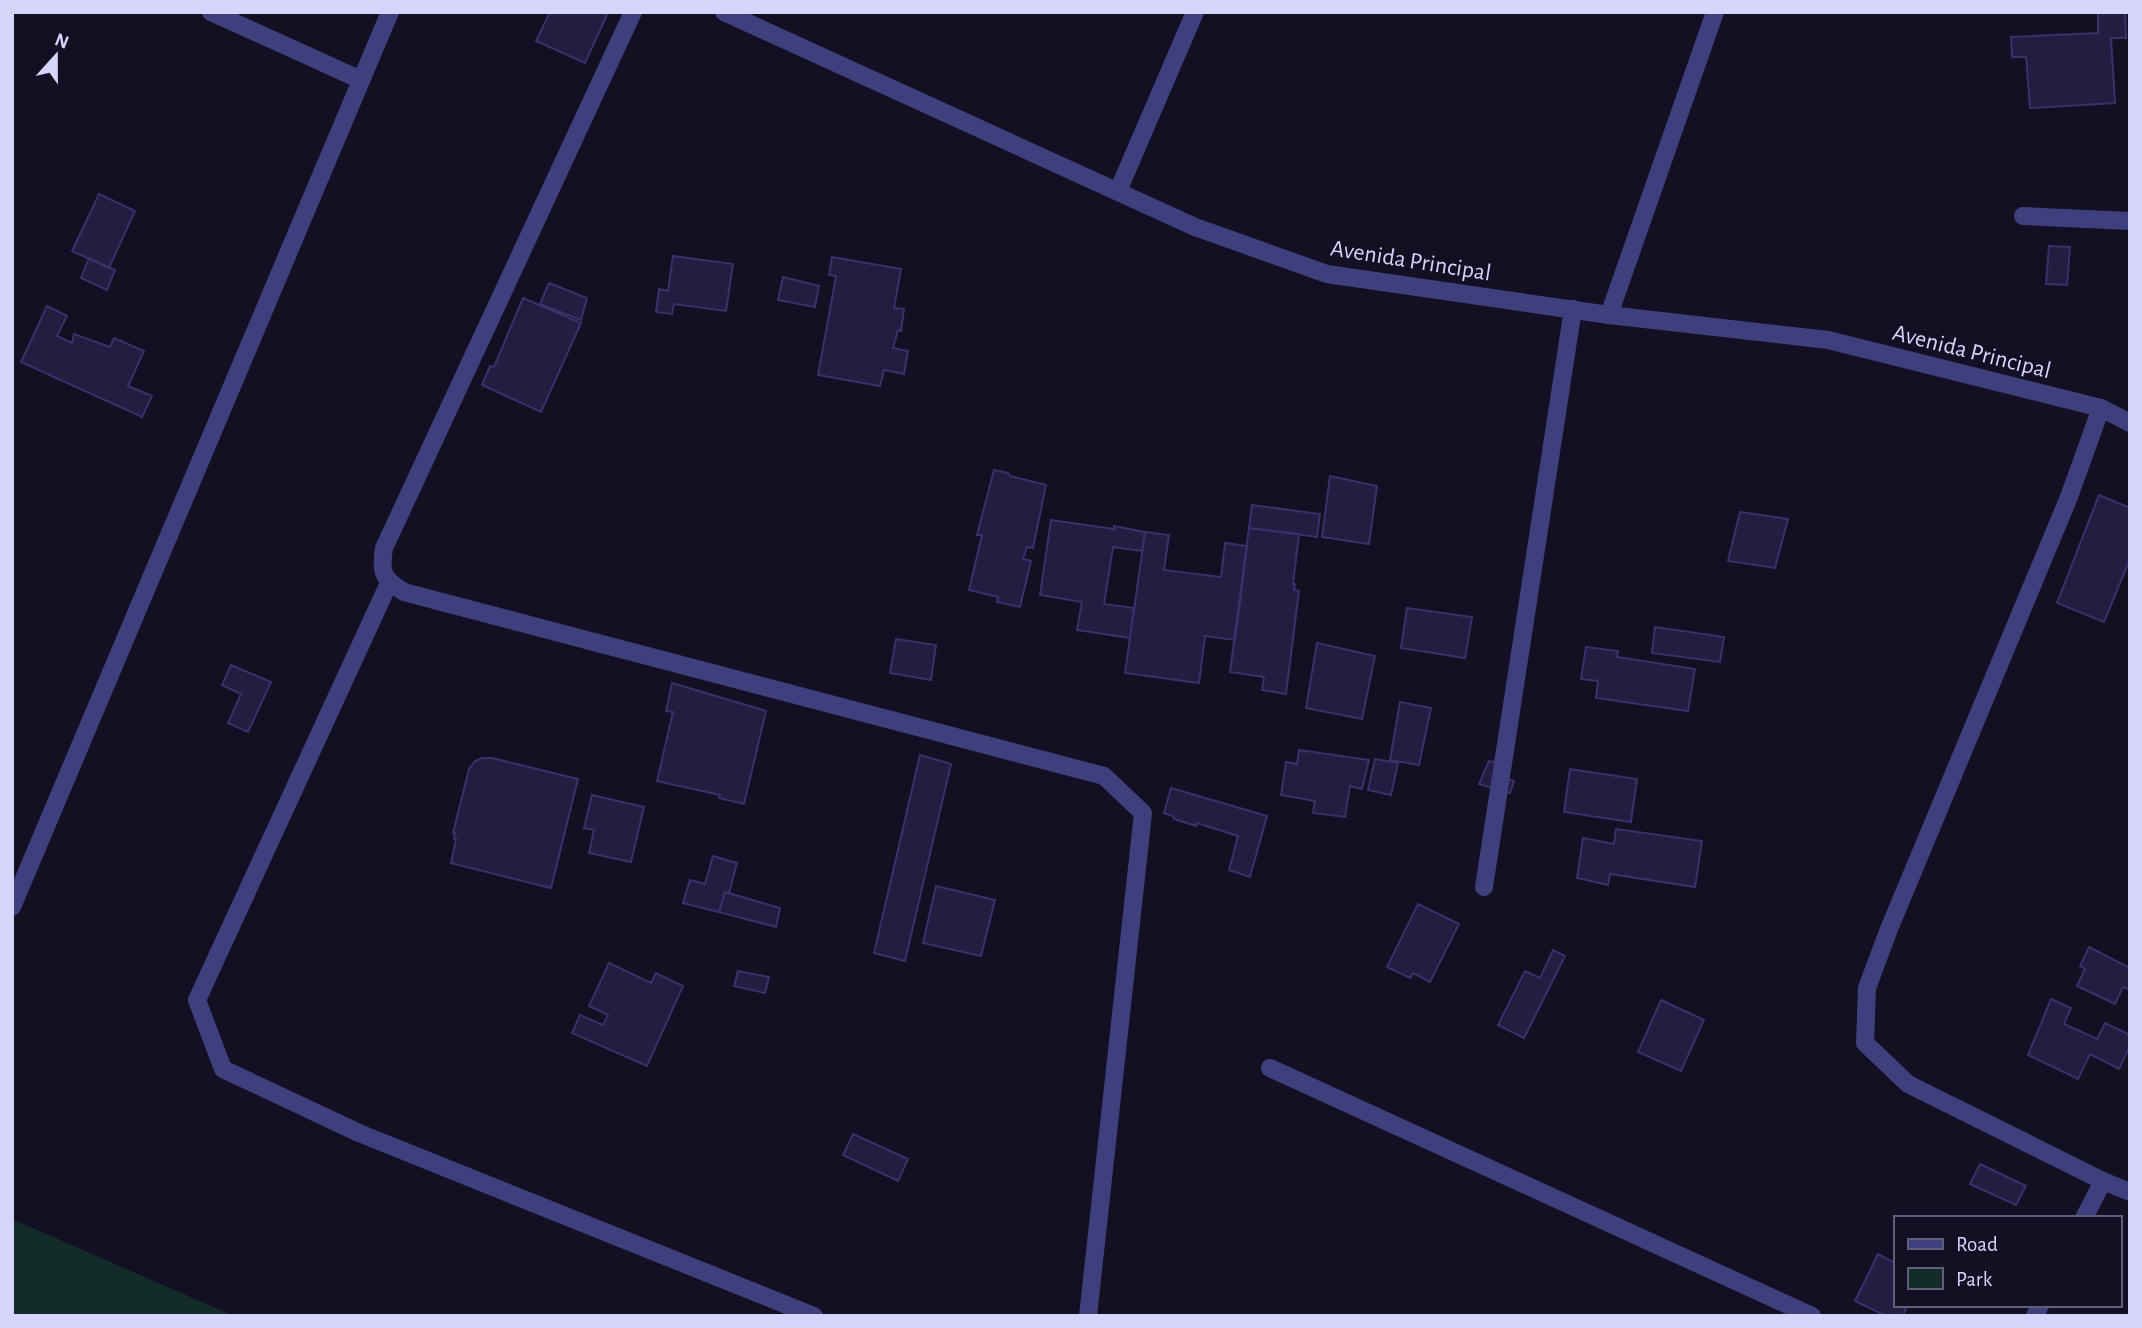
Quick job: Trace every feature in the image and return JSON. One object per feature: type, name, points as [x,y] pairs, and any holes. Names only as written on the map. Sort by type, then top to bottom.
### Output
[{"type":"street","points":[[211,12],[361,80]]},
{"type":"street","points":[[12,907],[390,12]]},
{"type":"street","points":[[633,12],[384,548],[381,566],[389,583],[404,592],[1104,776],[1143,813],[1088,1316]]},
{"type":"street","points":[[1118,191],[1195,12]]},
{"type":"street","points":[[1609,314],[1715,12]]},
{"type":"street","name":"Avenida Principal","points":[[725,13],[1195,227],[1327,274],[1609,314],[1828,340],[2101,408],[2130,423]]},
{"type":"street","points":[[2023,216],[2130,221]]},
{"type":"street","points":[[1484,887],[1573,309]]},
{"type":"street","points":[[2101,408],[2069,497],[1889,929],[1867,988],[1865,1043],[1908,1084],[2102,1181],[2130,1192]]},
{"type":"street","points":[[389,583],[197,1000],[223,1069],[359,1133],[814,1316]]},
{"type":"street","points":[[1270,1068],[1812,1316]]},
{"type":"street","points":[[2085,1216],[2102,1181]]},
{"type":"green space","points":[[12,1219],[234,1316],[12,1316]]},
{"type":"building","points":[[550,12],[602,12],[607,15],[585,63],[536,41]]},
{"type":"building","points":[[2098,12],[2125,12],[2126,38],[2111,38],[2115,103],[2030,108],[2026,57],[2012,57],[2011,37],[2098,33]]},
{"type":"building","points":[[99,194],[135,211],[109,268],[72,251]]},
{"type":"building","points":[[2049,246],[2070,247],[2067,285],[2046,284]]},
{"type":"building","points":[[673,256],[733,264],[726,311],[674,304],[672,314],[656,312],[659,289],[668,291]]},
{"type":"building","points":[[832,257],[901,269],[894,308],[904,309],[901,331],[898,330],[893,348],[908,351],[904,374],[884,370],[880,386],[818,375],[836,276],[829,275]]},
{"type":"building","points":[[89,258],[115,270],[107,290],[81,278]]},
{"type":"building","points":[[783,277],[819,286],[815,307],[778,300]]},
{"type":"building","points":[[549,283],[587,298],[581,320],[540,304]]},
{"type":"building","points":[[523,298],[581,323],[541,412],[482,385],[490,366],[494,367]]},
{"type":"building","points":[[47,306],[67,316],[57,336],[72,343],[74,334],[110,347],[114,338],[144,351],[128,386],[152,396],[142,417],[21,362]]},
{"type":"building","points":[[994,470],[1046,485],[1033,548],[1027,547],[1023,559],[1031,561],[1020,607],[997,602],[998,597],[969,590],[982,535],[977,535]]},
{"type":"building","points":[[1330,476],[1377,486],[1369,544],[1322,537]]},
{"type":"building","points":[[2099,495],[2130,508],[2130,559],[2104,622],[2057,603]]},
{"type":"building","points":[[1252,505],[1320,514],[1317,537],[1249,528]]},
{"type":"building","points":[[1740,512],[1788,519],[1775,568],[1728,561]]},
{"type":"building","points":[[1051,520],[1145,532],[1142,551],[1113,547],[1104,604],[1134,608],[1130,638],[1077,630],[1082,602],[1040,595]]},
{"type":"building","points":[[1249,528],[1299,534],[1293,584],[1294,590],[1299,591],[1286,694],[1262,690],[1264,677],[1230,672]]},
{"type":"building","points":[[1145,532],[1169,535],[1164,570],[1221,577],[1225,543],[1247,546],[1235,640],[1205,636],[1199,683],[1125,673]]},
{"type":"building","points":[[1407,608],[1472,617],[1465,658],[1401,648]]},
{"type":"building","points":[[1655,627],[1724,637],[1720,662],[1652,653]]},
{"type":"building","points":[[896,639],[936,645],[931,680],[890,673]]},
{"type":"building","points":[[1317,643],[1375,656],[1362,719],[1306,708]]},
{"type":"building","points":[[1586,647],[1618,651],[1617,657],[1695,669],[1688,711],[1596,698],[1598,681],[1581,679]]},
{"type":"building","points":[[231,665],[271,682],[248,732],[228,723],[241,694],[222,685]]},
{"type":"building","points":[[672,683],[766,711],[744,804],[719,798],[720,795],[657,781],[673,712],[666,711]]},
{"type":"building","points":[[1400,702],[1431,708],[1419,765],[1390,760]]},
{"type":"building","points":[[1299,750],[1369,760],[1362,789],[1350,786],[1345,817],[1313,813],[1315,801],[1281,795],[1286,762],[1297,764]]},
{"type":"building","points":[[920,755],[951,764],[905,961],[874,953]]},
{"type":"building","points":[[492,758],[578,779],[551,888],[451,863],[456,839],[453,833],[469,769],[475,761]]},
{"type":"building","points":[[1375,759],[1398,763],[1391,795],[1368,790]]},
{"type":"building","points":[[1489,761],[1505,765],[1505,779],[1514,781],[1510,793],[1479,784]]},
{"type":"building","points":[[1570,769],[1637,779],[1631,822],[1564,812]]},
{"type":"building","points":[[1171,788],[1267,816],[1250,877],[1229,870],[1238,836],[1197,823],[1196,826],[1164,813]]},
{"type":"building","points":[[592,795],[644,807],[631,862],[589,853],[594,830],[584,828]]},
{"type":"building","points":[[1616,829],[1702,841],[1695,887],[1610,874],[1608,885],[1577,878],[1583,838],[1614,844]]},
{"type":"building","points":[[713,856],[737,863],[729,893],[725,892],[719,912],[683,903],[690,880],[705,884]]},
{"type":"building","points":[[936,886],[995,900],[981,956],[923,943]]},
{"type":"building","points":[[725,892],[780,908],[776,927],[719,912]]},
{"type":"building","points":[[1418,904],[1459,924],[1430,982],[1413,973],[1410,978],[1387,967]]},
{"type":"building","points":[[2089,947],[2130,968],[2130,986],[2128,989],[2123,987],[2115,1004],[2077,986],[2085,969],[2080,966]]},
{"type":"building","points":[[1553,950],[1565,956],[1524,1038],[1498,1025],[1525,971],[1540,978]]},
{"type":"building","points":[[609,963],[651,983],[656,973],[683,986],[647,1066],[572,1033],[580,1015],[603,1025],[608,1015],[589,1006]]},
{"type":"building","points":[[738,971],[769,977],[765,993],[734,986]]},
{"type":"building","points":[[2051,999],[2071,1008],[2064,1024],[2097,1039],[2105,1023],[2130,1035],[2130,1046],[2119,1069],[2090,1054],[2078,1079],[2028,1055]]},
{"type":"building","points":[[1661,1000],[1704,1020],[1681,1071],[1638,1052]]},
{"type":"building","points":[[853,1134],[908,1159],[898,1181],[843,1155]]},
{"type":"building","points":[[1980,1164],[2026,1186],[2016,1205],[1970,1184]]},
{"type":"building","points":[[1878,1254],[1894,1262],[1894,1307],[1905,1307],[1903,1316],[1886,1316],[1855,1301]]}]
